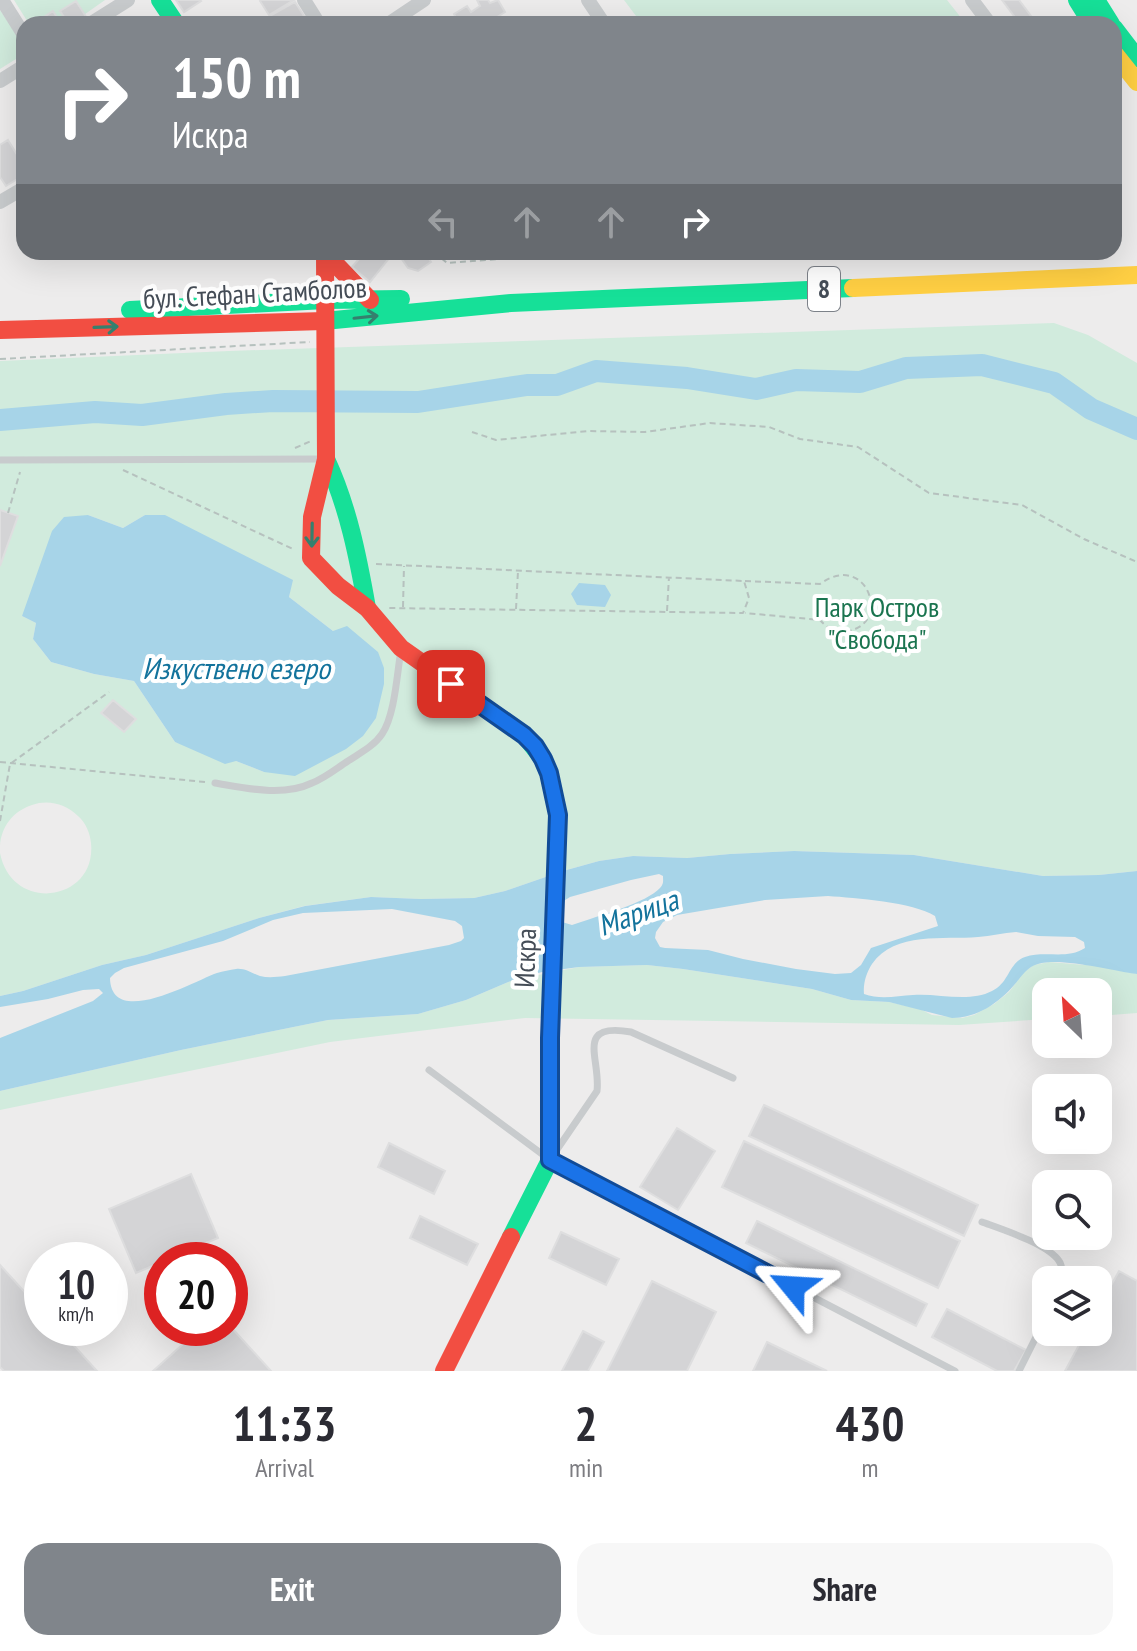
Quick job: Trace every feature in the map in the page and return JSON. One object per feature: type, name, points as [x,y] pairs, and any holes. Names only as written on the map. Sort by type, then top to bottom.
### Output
[{"type":"main road","points":[[1122,39],[1137,58]]},
{"type":"main road","points":[[1122,63],[1137,82]]},
{"type":"main road","points":[[311,558],[312,517],[326,459],[325,260]]},
{"type":"main road","points":[[332,260],[370,300]]},
{"type":"main road","name":"бул. Стефан Стамболов","points":[[0,330],[327,321],[511,303],[1137,275]]},
{"type":"main road","name":"бул. Стефан Стамболов","points":[[0,317],[326,300],[511,303]]},
{"type":"main road","points":[[326,459],[336,478],[359,564],[367,608]]},
{"type":"main road","name":"Искра","points":[[311,558],[338,586],[367,608],[401,648],[524,735],[543,759],[549,773],[558,815],[550,1038],[550,1160],[444,1371]]},
{"type":"street","points":[[2,0],[16,22]]},
{"type":"street","points":[[103,16],[128,0]]},
{"type":"street","points":[[400,16],[424,0]]},
{"type":"lane","points":[[0,460],[326,459]]},
{"type":"lane","points":[[215,783],[254,789],[300,787],[327,775],[372,745],[383,733],[388,719],[401,648]]},
{"type":"lane","points":[[550,1160],[597,1091],[593,1051],[595,1039],[602,1031],[616,1029],[631,1032],[733,1078]]},
{"type":"lane","points":[[429,1070],[550,1160],[955,1371]]},
{"type":"lane","points":[[982,1222],[1044,1247],[1059,1260],[1061,1266]]},
{"type":"lane","points":[[1019,1371],[1032,1345]]},
{"type":"path","points":[[443,260],[447,263],[485,260]]},
{"type":"path","points":[[0,359],[327,341]]},
{"type":"path","points":[[472,432],[496,440],[589,431],[645,432],[710,423],[769,427],[800,439],[858,447],[929,493],[1022,505],[1084,539],[1137,562]]},
{"type":"path","points":[[272,458],[327,435]]},
{"type":"path","points":[[8,513],[24,459]]},
{"type":"path","points":[[125,471],[311,558]]},
{"type":"path","points":[[359,564],[820,584],[844,575],[857,577],[868,588],[872,604],[868,618],[857,630],[840,632],[827,628],[820,620],[743,613],[367,608]]},
{"type":"path","points":[[403,608],[404,566]]},
{"type":"path","points":[[516,610],[518,571]]},
{"type":"path","points":[[667,612],[669,577]]},
{"type":"path","points":[[743,613],[749,598],[744,581]]},
{"type":"path","points":[[0,821],[10,764],[109,692]]},
{"type":"path","points":[[0,762],[215,783]]},
{"type":"green space","points":[[14,0],[105,0],[82,16],[24,16]]},
{"type":"green space","points":[[624,0],[947,0],[960,16],[636,16]]},
{"type":"green space","points":[[0,10],[16,34],[16,59],[0,69]]},
{"type":"green space","name":"Парк Остров \"Свобода\"","points":[[1054,323],[1088,335],[1137,363],[1137,871],[1043,876],[914,855],[794,851],[687,858],[633,856],[599,861],[474,898],[371,897],[304,906],[0,996],[0,853],[8,873],[20,885],[36,892],[52,893],[68,888],[81,878],[89,863],[91,843],[85,825],[73,812],[44,802],[25,808],[9,821],[0,846],[0,361]],"holes":[[[88,515],[123,528],[145,515],[292,580],[289,597],[333,631],[264,772],[175,742],[134,681],[51,662],[33,639],[36,623],[22,616]]]},
{"type":"green space","points":[[1049,962],[1098,966],[1137,974],[1137,1013],[1112,1015],[1112,978],[1032,978],[1032,1020],[959,1025],[525,1018],[330,1042],[0,1110],[0,1091],[328,1020],[418,1014],[466,1000],[513,980],[579,967],[647,965],[683,969],[812,989],[851,1000],[889,1002],[932,1015],[962,1018],[994,1004],[1034,965]]},
{"type":"water","name":"Изкуствено езеро","points":[[88,515],[123,528],[145,515],[165,515],[293,580],[289,597],[333,631],[347,626],[378,652],[384,668],[384,684],[376,718],[363,736],[346,749],[295,776],[264,772],[236,761],[225,764],[175,742],[134,681],[51,662],[33,639],[36,623],[22,616],[52,531],[64,517]]},
{"type":"water","points":[[579,583],[605,585],[611,595],[605,607],[577,605],[571,594]]},
{"type":"water","name":"Марица","points":[[794,851],[914,855],[1043,876],[1137,871],[1137,974],[1073,963],[1038,964],[995,1003],[970,1015],[952,1018],[889,1002],[851,1000],[812,989],[683,969],[647,965],[579,967],[513,980],[466,1000],[418,1014],[328,1020],[0,1091],[0,1038],[93,1001],[103,993],[99,989],[83,990],[0,1007],[0,996],[305,906],[371,897],[474,898],[599,861],[633,856],[687,858]],"holes":[[[659,874],[663,876],[660,888],[634,904],[572,925],[562,922],[562,902],[570,897]],[[828,896],[883,902],[925,911],[935,916],[938,926],[871,948],[861,965],[851,973],[835,974],[708,950],[665,948],[660,947],[655,938],[663,922],[677,915],[765,900]],[[392,909],[455,921],[462,926],[464,938],[449,945],[285,976],[263,977],[239,969],[226,971],[156,998],[139,1001],[124,1000],[114,993],[110,978],[124,968],[223,941],[273,920],[303,913]],[[1016,932],[1075,937],[1084,942],[1085,948],[1078,952],[1025,957],[1015,964],[998,987],[983,995],[882,997],[864,994],[865,979],[872,964],[893,946],[921,939]]]},
{"type":"building","points":[[176,0],[200,0],[201,1],[184,12]]},
{"type":"building","points":[[261,0],[294,0],[269,15]]},
{"type":"building","points":[[477,0],[488,0],[490,3],[498,0],[505,12],[499,16],[454,14],[467,6],[471,12],[480,6]]},
{"type":"building","points":[[1002,0],[1019,0],[1031,16],[1014,16]]},
{"type":"building","points":[[76,1],[86,16],[63,16],[60,11]]},
{"type":"building","points":[[295,2],[304,16],[270,16]]},
{"type":"building","points":[[8,140],[16,153],[16,180],[6,186],[0,177],[0,145]]},
{"type":"building","points":[[358,260],[388,260],[370,282],[352,267]]},
{"type":"building","points":[[402,260],[431,262],[418,271],[408,268]]},
{"type":"building","points":[[0,510],[18,516],[0,566]]},
{"type":"building","points":[[113,700],[136,719],[124,732],[101,713]]},
{"type":"building","points":[[764,1105],[978,1205],[964,1236],[749,1136]]},
{"type":"building","points":[[677,1128],[715,1151],[678,1210],[640,1187]]},
{"type":"building","points":[[744,1141],[960,1241],[938,1288],[722,1187]]},
{"type":"building","points":[[389,1143],[445,1171],[434,1194],[378,1167]]},
{"type":"building","points":[[191,1174],[218,1238],[209,1242],[144,1242],[144,1270],[136,1273],[128,1254],[128,1242],[123,1242],[109,1209]]},
{"type":"building","points":[[420,1216],[478,1244],[467,1265],[410,1238]]},
{"type":"building","points":[[757,1221],[927,1304],[916,1326],[746,1243]]},
{"type":"building","points":[[561,1232],[619,1259],[606,1285],[549,1258]]},
{"type":"building","points":[[0,1265],[24,1291],[24,1346],[74,1346],[97,1371],[4,1371],[0,1367]]},
{"type":"building","points":[[1119,1271],[1137,1281],[1137,1371],[1065,1371],[1078,1346],[1112,1346],[1112,1284]]},
{"type":"building","points":[[652,1281],[716,1312],[687,1371],[607,1371]]},
{"type":"building","points":[[947,1309],[1026,1350],[1014,1371],[997,1371],[932,1337]]},
{"type":"building","points":[[583,1331],[604,1342],[588,1371],[562,1371]]},
{"type":"building","points":[[767,1342],[827,1371],[753,1371]]},
{"type":"building","points":[[181,1346],[248,1346],[271,1371],[153,1371]]},
{"type":"waterway","points":[[0,420],[95,412],[142,415],[273,401],[418,402],[527,385],[557,385],[596,371],[687,378],[756,389],[796,380],[860,382],[906,368],[982,365],[1054,383],[1091,409],[1137,429]]},
{"type":"traffic: fast","points":[[160,0],[171,16]]},
{"type":"traffic: fast","points":[[1077,0],[1087,16]]},
{"type":"traffic: fast","points":[[1096,0],[1106,16]]},
{"type":"traffic: fast","points":[[1122,38],[1137,58]]},
{"type":"traffic: fast","points":[[324,321],[511,303],[853,288]]},
{"type":"traffic: fast","points":[[130,310],[401,299]]},
{"type":"traffic: fast","points":[[326,459],[346,513],[367,608]]},
{"type":"traffic: fast","points":[[502,719],[524,735],[543,759],[558,815],[550,1038],[550,1160],[511,1237]]},
{"type":"traffic: slow","points":[[1122,63],[1137,82]]},
{"type":"traffic: slow","points":[[853,288],[1137,275]]},
{"type":"traffic: jam","points":[[325,260],[326,459],[312,517],[311,558],[338,586],[367,608],[401,648],[502,719]]},
{"type":"traffic: jam","points":[[332,260],[370,300]]},
{"type":"traffic: jam","points":[[0,330],[324,321]]},
{"type":"traffic: jam","points":[[444,1371],[511,1237]]},
{"type":"route","points":[[451,684],[535,746],[549,773],[558,815],[550,1038],[550,1160],[793,1287]]}]
